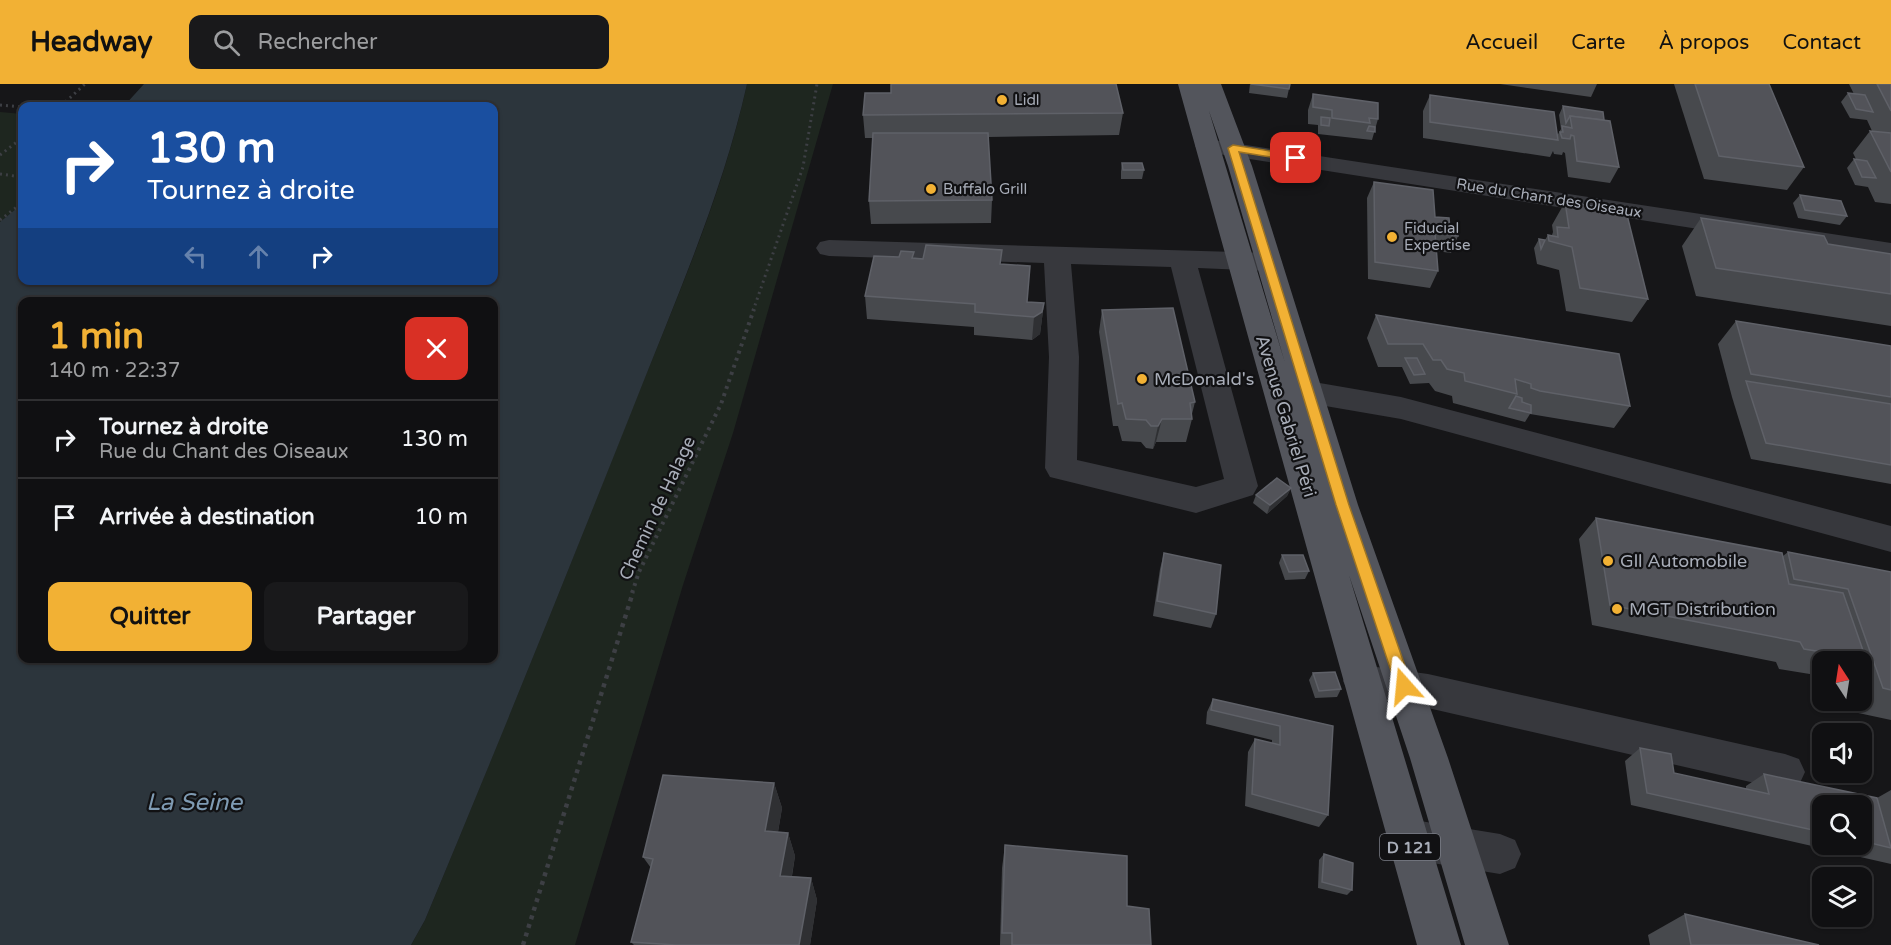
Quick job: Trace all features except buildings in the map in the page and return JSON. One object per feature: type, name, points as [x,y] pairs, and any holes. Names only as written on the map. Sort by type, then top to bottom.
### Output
[{"type":"main road","name":"Avenue Gabriel Péri","points":[[1190,84],[1220,147]]},
{"type":"main road","name":"Avenue Gabriel Péri","points":[[1210,84],[1220,147],[1294,392],[1362,681],[1408,839]]},
{"type":"main road","name":"Avenue Gabriel Péri","points":[[1294,392],[1342,505],[1429,758],[1456,847]]},
{"type":"main road","name":"D 121","points":[[1408,839],[1439,945]]},
{"type":"main road","name":"D 121","points":[[1456,847],[1487,945]]},
{"type":"street","name":"Rue du Chant des Oiseaux","points":[[1220,147],[1891,251]]},
{"type":"street","points":[[829,248],[1254,262]]},
{"type":"street","points":[[1057,256],[1064,357],[1061,468],[1196,500],[1242,486],[1183,261]]},
{"type":"street","points":[[1294,392],[1401,408],[1891,539]]},
{"type":"street","points":[[1362,681],[1404,686],[1785,772]]},
{"type":"street","points":[[1408,839],[1500,854]]},
{"type":"path","points":[[65,102],[85,84]]},
{"type":"path","name":"Chemin de Halage","points":[[523,945],[639,572],[721,404],[803,167],[817,84]]},
{"type":"path","points":[[0,105],[18,107]]},
{"type":"path","points":[[0,155],[18,141]]},
{"type":"path","points":[[0,174],[18,176]]},
{"type":"path","points":[[0,220],[18,206]]},
{"type":"shaded area","points":[[747,84],[833,84],[733,433],[683,585],[575,945],[411,945],[425,920],[680,291],[711,209],[737,126]]},
{"type":"shaded area","points":[[0,112],[18,114],[18,207],[0,222]]},
{"type":"water","name":"La Seine","points":[[144,84],[747,84],[725,167],[681,288],[478,792],[425,920],[411,945],[0,945],[0,222],[18,207],[18,285],[498,285],[498,102],[128,102]]},
{"type":"place","name":"Lidl","points":[[1002,100]]},
{"type":"place","name":"Buffalo Grill","points":[[931,189]]},
{"type":"place","name":"Fiducial Expertise","points":[[1392,237]]},
{"type":"place","name":"McDonald's","points":[[1142,379]]},
{"type":"place","name":"Gll Automobile","points":[[1608,561]]},
{"type":"place","name":"MGT Distribution","points":[[1617,609]]},
{"type":"route","points":[[1296,158],[1233,148],[1342,505],[1404,686]]}]
